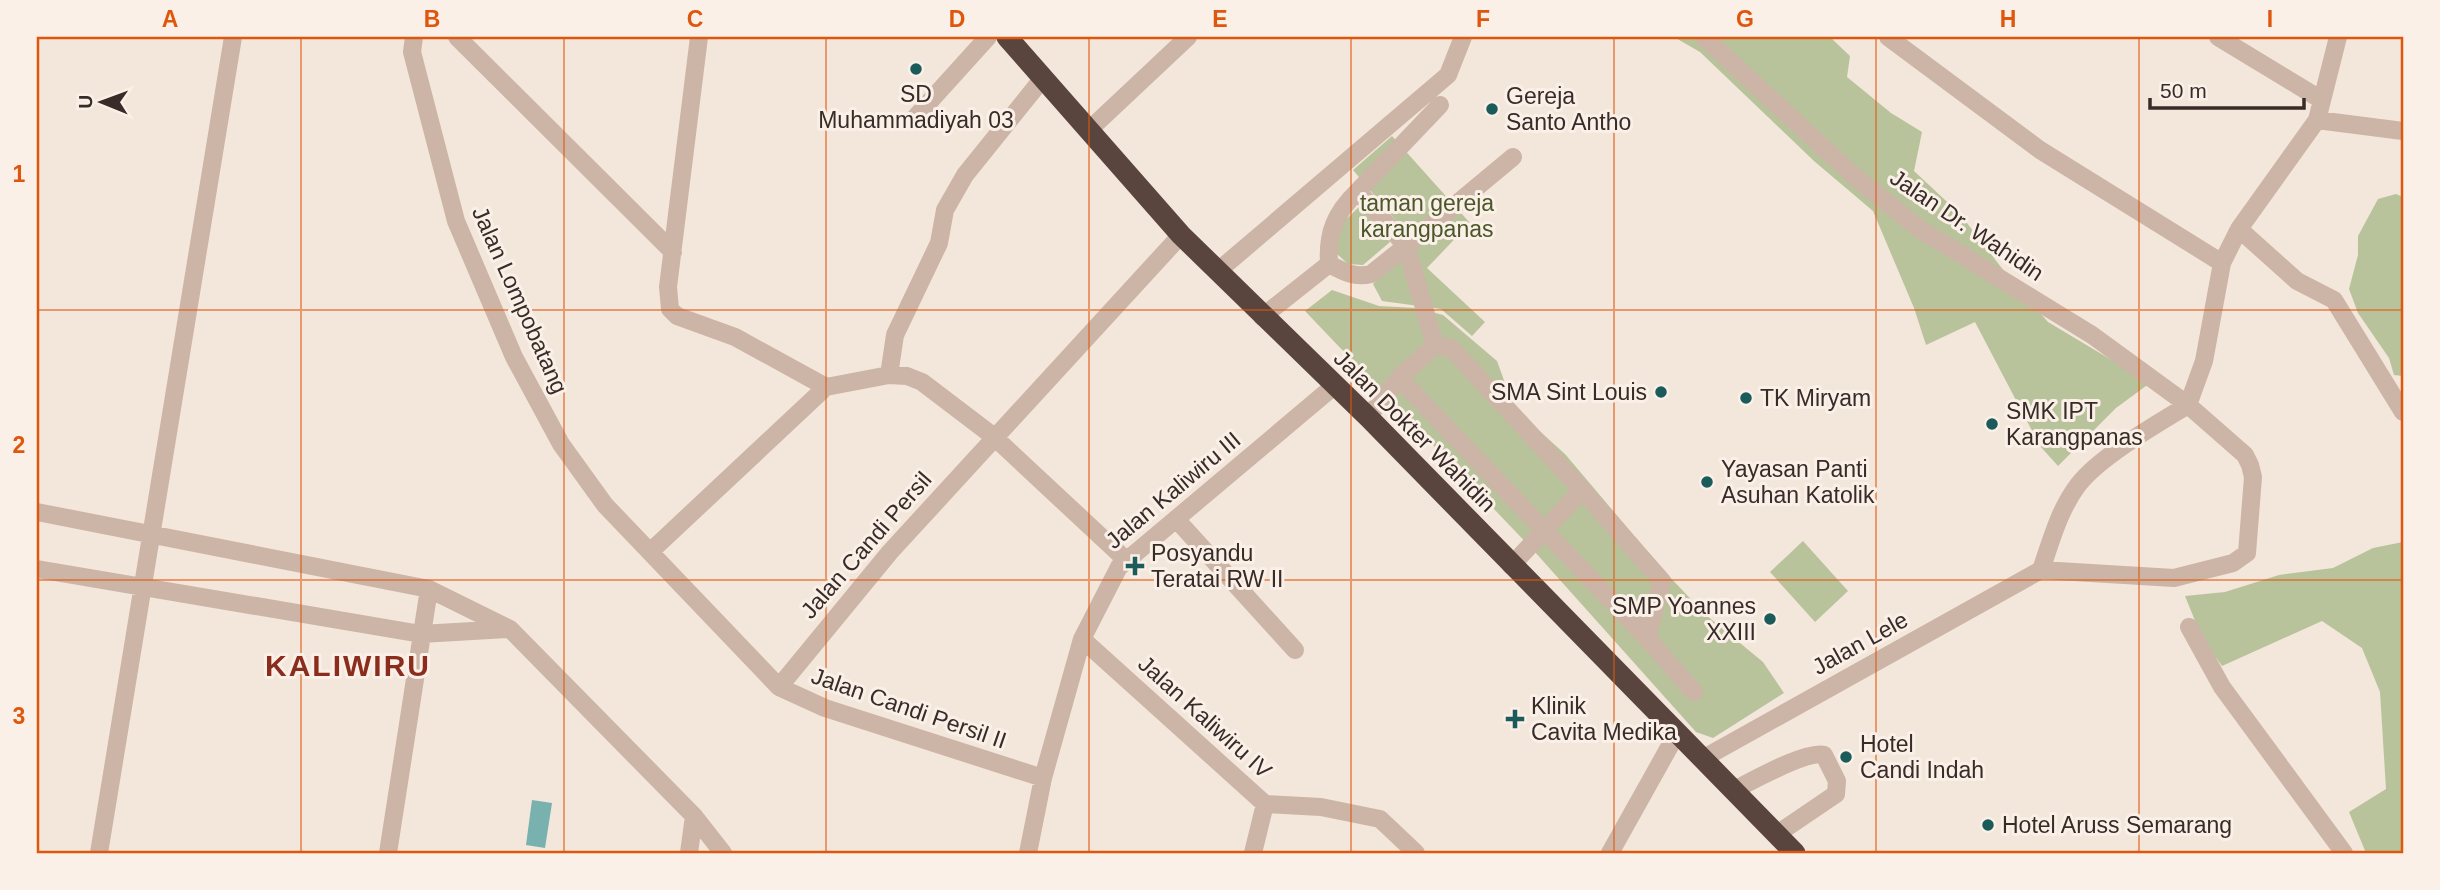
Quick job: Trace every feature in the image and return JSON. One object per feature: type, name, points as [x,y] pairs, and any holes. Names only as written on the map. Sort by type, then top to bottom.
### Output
[{"type":"highway","name":"Jalan Dokter Wahidin","points":[[1007,37],[1181,235],[1262,317],[1368,417],[1676,735],[1796,853]]},
{"type":"street","points":[[99,853],[233,37]]},
{"type":"street","name":"Jalan Lompobatang","points":[[414,37],[412,52],[456,221],[514,357],[572,460],[605,505],[651,551]]},
{"type":"street","points":[[457,37],[673,252]]},
{"type":"street","points":[[699,37],[668,300],[673,314],[735,337],[827,387]]},
{"type":"street","points":[[912,121],[988,37]]},
{"type":"street","points":[[1089,130],[1188,37]]},
{"type":"street","points":[[1218,271],[1448,75],[1463,37]]},
{"type":"street","name":"Jalan Dr. Wahidin","points":[[1704,37],[1853,175],[1918,228],[2092,335],[2188,405]]},
{"type":"street","points":[[1888,37],[2040,150],[2222,263]]},
{"type":"street","points":[[2218,37],[2320,99]]},
{"type":"street","points":[[2188,405],[2245,455],[2250,465],[2253,477],[2247,553],[2233,563],[2174,578],[2041,570],[2054,530],[2080,482],[2140,433],[2188,405],[2204,361],[2222,263],[2239,229],[2317,120],[2320,99],[2339,37]]},
{"type":"street","points":[[889,375],[895,335],[939,243],[945,210],[965,175],[1043,78]]},
{"type":"street","points":[[1262,317],[1329,264],[1330,230],[1358,191],[1440,105]]},
{"type":"street","points":[[2317,120],[2403,131]]},
{"type":"street","points":[[1329,264],[1350,275],[1371,274],[1513,157]]},
{"type":"street","points":[[1358,191],[1406,246],[1434,345]]},
{"type":"street","points":[[2239,229],[2297,281],[2334,300],[2403,412]]},
{"type":"street","name":"Jalan Candi Persil","points":[[779,687],[890,552],[993,436],[1181,235]]},
{"type":"street","points":[[1368,417],[1399,378],[1434,345]]},
{"type":"street","points":[[1434,345],[1451,348],[1662,581],[1647,638]]},
{"type":"street","points":[[651,551],[827,387],[889,375],[907,376],[922,382],[993,436],[1126,560]]},
{"type":"street","points":[[1399,378],[1647,638],[1694,692]]},
{"type":"street","name":"Jalan Kaliwiru III","points":[[1043,778],[1082,639],[1114,575],[1126,560],[1335,386]]},
{"type":"street","points":[[1511,566],[1581,490]]},
{"type":"street","points":[[37,512],[429,589],[510,629],[694,816],[723,853]]},
{"type":"street","points":[[1176,519],[1295,650]]},
{"type":"street","name":"Jalan Candi Persil II","points":[[651,551],[779,687],[825,708],[1043,778]]},
{"type":"street","points":[[37,569],[421,634],[510,629]]},
{"type":"street","name":"Jalan Lele","points":[[1702,760],[2041,570]]},
{"type":"street","points":[[388,853],[429,589]]},
{"type":"street","points":[[2189,627],[2222,687],[2344,853]]},
{"type":"street","name":"Jalan Kaliwiru IV","points":[[1082,639],[1265,804],[1321,807],[1380,819],[1416,853]]},
{"type":"street","points":[[1611,853],[1676,735]]},
{"type":"street","points":[[1734,790],[1800,760],[1817,754],[1824,755],[1837,781],[1836,794],[1777,834]]},
{"type":"street","points":[[1028,853],[1043,778]]},
{"type":"street","points":[[1253,853],[1265,804]]},
{"type":"street","points":[[689,853],[694,816]]},
{"type":"green space","points":[[1674,37],[1830,37],[1850,56],[1847,77],[1891,113],[1922,132],[1914,171],[1960,214],[2048,322],[2150,383],[2116,408],[2058,466],[2040,446],[1975,322],[1926,345],[1914,308],[1873,211],[1814,161],[1700,52]]},
{"type":"green space","name":"taman gereja karangpanas","points":[[1392,136],[1470,223],[1427,268],[1485,322],[1472,336],[1441,309],[1382,301],[1373,284],[1414,242],[1353,170]]},
{"type":"green space","points":[[2396,194],[2403,197],[2403,376],[2394,375],[2389,358],[2358,313],[2349,289],[2358,255],[2358,236],[2378,199]]},
{"type":"green space","points":[[1360,206],[1390,242],[1363,265],[1348,264],[1336,253],[1341,224]]},
{"type":"green space","points":[[1332,290],[1379,306],[1417,308],[1443,315],[1497,361],[1514,408],[1565,454],[1664,571],[1706,615],[1763,662],[1784,693],[1713,738],[1696,732],[1534,551],[1305,311]]},
{"type":"green space","points":[[1803,541],[1848,591],[1815,622],[1770,572]]},
{"type":"green space","points":[[2403,542],[2403,853],[2366,853],[2349,812],[2386,789],[2380,692],[2362,648],[2322,621],[2222,666],[2202,638],[2185,596],[2225,592],[2279,575],[2333,568],[2373,548]]},
{"type":"water","points":[[532,800],[552,803],[545,848],[526,845]]},
{"type":"place","name":"SD Muhammadiyah 03","points":[[916,69]]},
{"type":"place","name":"Gereja Santo Antho","points":[[1492,109]]},
{"type":"place","name":"SMA Sint Louis","points":[[1661,392]]},
{"type":"place","name":"TK Miryam","points":[[1746,398]]},
{"type":"place","name":"SMK IPT Karangpanas","points":[[1992,424]]},
{"type":"place","name":"Yayasan Panti Asuhan Katolik","points":[[1707,482]]},
{"type":"place","name":"Posyandu Teratai RW II","points":[[1135,566]]},
{"type":"place","name":"SMP Yoannes XXIII","points":[[1770,619]]},
{"type":"place","name":"Klinik Cavita Medika","points":[[1515,719]]},
{"type":"place","name":"Hotel Candi Indah","points":[[1846,757]]},
{"type":"place","name":"Hotel Aruss Semarang","points":[[1988,825]]},
{"type":"district","name":"KALIWIRU","points":[[348,666]]}]
